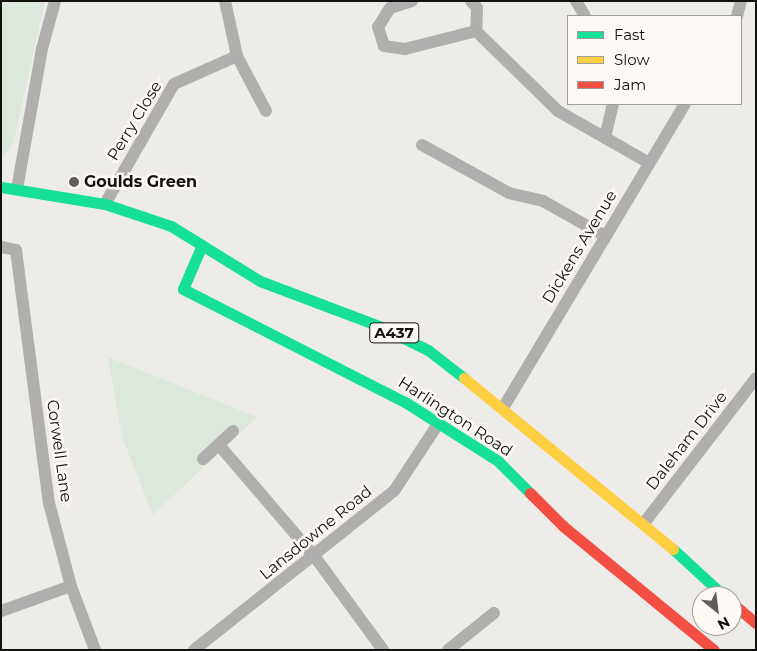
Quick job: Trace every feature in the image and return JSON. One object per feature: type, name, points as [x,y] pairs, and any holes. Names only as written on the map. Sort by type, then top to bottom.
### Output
[{"type":"main road","name":"Harlington Road","points":[[1,187],[17,188],[105,204],[171,226],[260,281],[379,326],[428,350],[503,408],[644,523],[713,586]]},
{"type":"main road","name":"Harlington Road","points":[[202,245],[183,289],[286,338],[438,424],[498,461],[563,526],[714,650]]},
{"type":"main road","points":[[742,610],[754,619]]},
{"type":"street","points":[[17,188],[42,49],[55,1]]},
{"type":"street","points":[[225,1],[237,56],[266,112]]},
{"type":"street","points":[[412,1],[390,8],[378,27],[384,46],[405,50],[476,31]]},
{"type":"street","points":[[471,1],[477,8],[476,31],[558,111],[649,163]]},
{"type":"street","points":[[576,1],[584,15]]},
{"type":"street","points":[[737,15],[741,1]]},
{"type":"street","name":"Perry Close","points":[[105,204],[174,84],[237,56]]},
{"type":"street","points":[[605,138],[613,105]]},
{"type":"street","name":"Dickens Avenue","points":[[503,408],[684,105]]},
{"type":"street","points":[[422,145],[509,193],[543,201],[605,236]]},
{"type":"street","name":"Corwell Lane","points":[[1,247],[16,250],[42,464],[71,586],[95,650]]},
{"type":"street","name":"Daleham Drive","points":[[644,523],[756,378]]},
{"type":"street","name":"Lansdowne Road","points":[[194,650],[315,557],[394,491],[438,424]]},
{"type":"street","points":[[203,459],[234,431]]},
{"type":"street","points":[[218,445],[315,557],[383,650]]},
{"type":"street","points":[[1,611],[71,586]]},
{"type":"street","points":[[448,650],[494,613]]},
{"type":"green space","points":[[1,1],[45,1],[13,144],[1,159]]},
{"type":"green space","points":[[108,357],[257,417],[153,515],[122,437]]},
{"type":"traffic: fast","points":[[1,187],[105,204],[171,226],[260,281],[379,326],[428,350],[464,378]]},
{"type":"traffic: fast","points":[[202,245],[183,289],[405,402],[498,461],[530,493]]},
{"type":"traffic: fast","points":[[673,549],[713,586]]},
{"type":"traffic: slow","points":[[464,378],[673,549]]},
{"type":"traffic: jam","points":[[530,493],[563,526],[714,650]]},
{"type":"traffic: jam","points":[[742,611],[756,623]]},
{"type":"place","name":"Goulds Green","points":[[74,182]]}]
